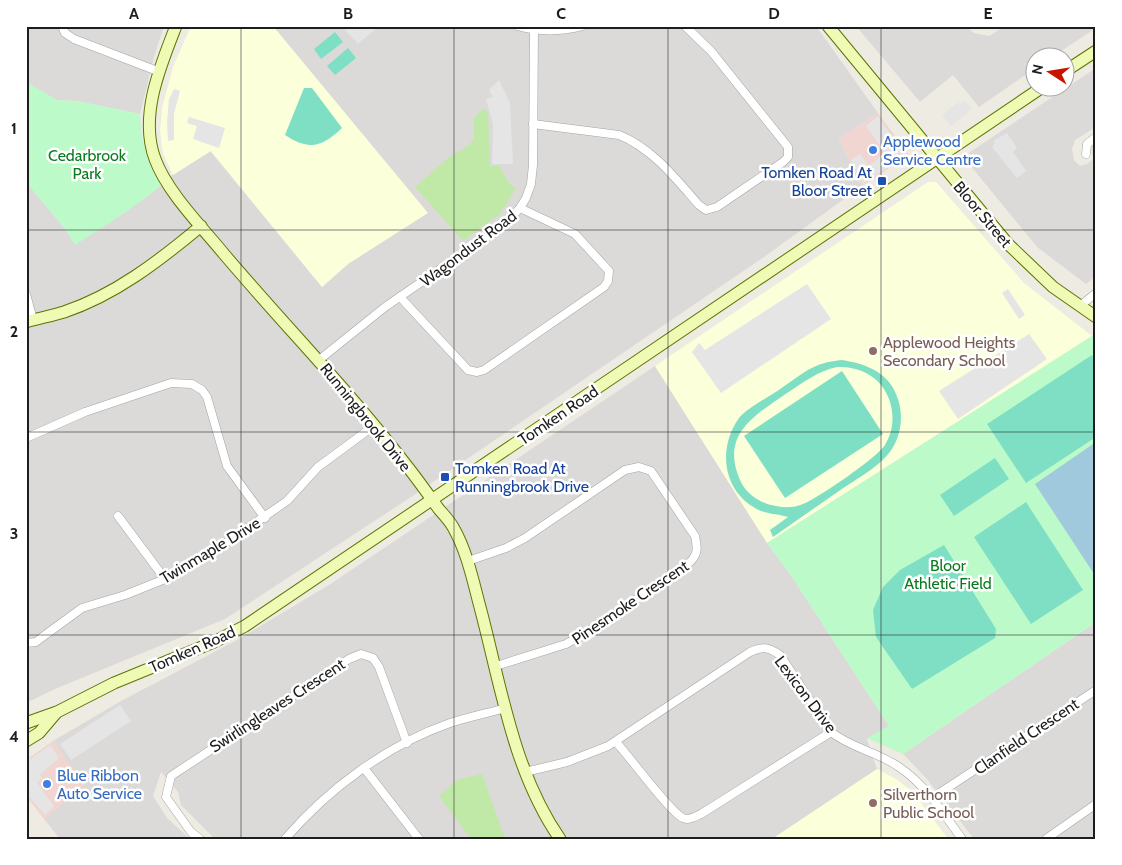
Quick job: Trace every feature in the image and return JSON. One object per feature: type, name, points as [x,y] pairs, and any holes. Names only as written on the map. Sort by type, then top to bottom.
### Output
[{"type":"street","points":[[62,26],[65,33],[74,39],[160,72]]},
{"type":"street","name":"Runningbrook Drive","points":[[176,26],[160,72],[149,122],[154,158],[161,173],[200,226],[256,292],[319,360],[374,424],[453,526],[468,561],[506,708],[525,772],[543,814],[560,839]]},
{"type":"street","points":[[517,26],[534,30],[567,30],[582,26]]},
{"type":"street","points":[[532,124],[595,131],[619,135],[633,140],[650,154],[698,205],[706,210],[717,207],[783,162],[788,157],[788,147],[712,51],[685,26]]},
{"type":"street","name":"Bloor Street","points":[[828,26],[1008,244],[1053,287],[1096,317]]},
{"type":"street","name":"Wagondust Road","points":[[319,360],[385,307],[503,226],[520,208],[532,176],[534,30]]},
{"type":"street","points":[[1074,65],[1096,51]]},
{"type":"street","name":"Tomken Road","points":[[26,723],[57,712],[114,683],[214,642],[245,626],[1026,98]]},
{"type":"street","points":[[1086,154],[1087,144],[1096,137]]},
{"type":"street","points":[[400,298],[468,370],[477,372],[484,370],[604,287],[608,281],[609,271],[575,234],[520,208]]},
{"type":"street","points":[[26,294],[30,321],[64,312],[118,286],[161,259],[200,226]]},
{"type":"street","points":[[1080,306],[1096,292]]},
{"type":"street","points":[[26,438],[85,412],[171,383],[192,384],[207,397],[227,466],[265,518]]},
{"type":"street","name":"Twinmaple Drive","points":[[26,642],[31,643],[41,638],[82,608],[126,595],[189,567],[265,518],[294,495],[318,467],[374,424]]},
{"type":"street","name":"Pinesmoke Crescent","points":[[468,561],[512,545],[625,470],[639,468],[651,471],[695,536],[698,548],[695,558],[597,626],[566,644],[496,666]]},
{"type":"street","points":[[118,516],[165,579]]},
{"type":"street","name":"Lexicon Drive","points":[[525,772],[568,762],[616,742],[750,652],[763,647],[771,649],[780,655],[831,732],[854,746],[898,766],[918,781],[962,839]]},
{"type":"street","name":"Swirlingleaves Crescent","points":[[200,839],[191,832],[166,797],[171,776],[349,659],[361,654],[372,658],[379,667],[407,743]]},
{"type":"street","name":"Clanfield Crescent","points":[[932,798],[1096,690]]},
{"type":"street","points":[[285,839],[310,810],[364,768],[407,743],[451,723],[506,708]]},
{"type":"street","name":"Tomken Road","points":[[26,741],[39,733],[57,712]]},
{"type":"street","points":[[616,742],[672,808],[683,818],[690,819],[701,814],[831,732]]},
{"type":"street","points":[[364,768],[419,839]]},
{"type":"street","points":[[1046,839],[1096,804]]},
{"type":"shaded area","points":[[26,26],[164,26],[140,114],[77,101],[56,100],[26,82]]},
{"type":"shaded area","points":[[191,26],[273,26],[428,213],[348,264],[322,287],[211,151],[173,175],[163,154],[160,131],[162,108],[173,67]]},
{"type":"shaded area","points":[[273,26],[816,26],[878,113],[839,139],[862,186],[764,257],[411,497],[225,619],[55,689],[26,703],[26,182],[65,229],[161,186],[172,175],[210,151],[322,287],[348,264]]},
{"type":"shaded area","points":[[342,26],[379,26],[358,44]]},
{"type":"shaded area","points":[[856,26],[966,26],[974,33],[989,36],[1005,26],[1096,28],[1066,48],[1024,48],[1024,76],[979,107],[953,75],[920,102]]},
{"type":"shaded area","points":[[1096,68],[1096,127],[1075,140],[1072,149],[1074,160],[1080,166],[1087,164],[1093,159],[1091,146],[1096,143],[1096,276],[1086,284],[1037,247],[965,159],[970,152],[1051,98],[1074,98],[1074,83]]},
{"type":"shaded area","points":[[499,80],[510,103],[513,164],[492,164],[493,125],[486,99],[493,97],[489,90]]},
{"type":"shaded area","points":[[174,89],[180,91],[174,114],[174,140],[168,141],[169,99]]},
{"type":"shaded area","points":[[965,101],[972,109],[951,126],[942,115],[958,102],[960,105]]},
{"type":"shaded area","points":[[878,113],[909,155],[862,186],[839,139]]},
{"type":"shaded area","points":[[878,116],[901,149],[898,160],[863,184],[851,160],[860,154],[869,166],[885,153],[866,126]]},
{"type":"shaded area","points":[[189,117],[225,128],[219,148],[193,139],[197,126],[187,123]]},
{"type":"shaded area","points":[[1007,133],[1017,148],[1013,152],[1026,171],[1017,178],[992,147],[995,143],[993,141]]},
{"type":"shaded area","name":"Applewood Heights Secondary School","points":[[928,182],[936,182],[1024,283],[1092,336],[767,543],[655,366]]},
{"type":"shaded area","points":[[807,284],[831,319],[721,393],[692,352],[699,343],[705,350]]},
{"type":"shaded area","points":[[1008,289],[1025,315],[1019,319],[1002,293]]},
{"type":"shaded area","points":[[1029,334],[1047,359],[958,419],[939,391]]},
{"type":"shaded area","points":[[655,366],[767,543],[790,574],[889,726],[867,739],[877,769],[772,839],[215,839],[181,805],[178,792],[161,772],[153,796],[167,818],[190,839],[60,839],[44,819],[84,785],[53,741],[121,701],[239,639],[332,583]]},
{"type":"shaded area","points":[[1096,622],[1096,839],[974,839],[927,779],[903,754]]},
{"type":"shaded area","points":[[120,705],[131,721],[71,760],[60,744]]},
{"type":"shaded area","points":[[53,741],[85,785],[44,819],[26,796],[26,760]]},
{"type":"shaded area","points":[[50,745],[59,758],[40,775],[42,778],[37,783],[54,806],[45,815],[26,793],[26,762]]},
{"type":"shaded area","name":"Silverthorn Public School","points":[[877,769],[896,779],[913,792],[948,839],[772,839]]},
{"type":"green space","points":[[335,32],[343,42],[321,59],[314,49]]},
{"type":"green space","points":[[348,48],[356,58],[335,75],[327,66]]},
{"type":"green space","name":"Cedarbrook Park","points":[[26,82],[57,100],[77,101],[140,114],[146,152],[161,186],[126,212],[75,245],[65,229],[26,182]]},
{"type":"green space","points":[[304,88],[312,88],[342,128],[322,143],[315,145],[301,143],[285,135]]},
{"type":"green space","points":[[485,108],[488,113],[490,166],[499,166],[508,182],[516,188],[500,214],[463,241],[415,187],[449,157],[468,146],[474,139],[474,117]]},
{"type":"green space","name":"Bloor Athletic Field","points":[[1092,336],[1096,337],[1096,622],[903,754],[867,738],[889,726],[790,574],[767,543]]},
{"type":"green space","points":[[1092,355],[1096,361],[1096,437],[1026,483],[987,424]]},
{"type":"green space","points":[[841,360],[858,363],[873,369],[887,379],[899,401],[901,422],[898,436],[892,449],[874,467],[773,537],[770,530],[788,517],[767,513],[755,508],[744,500],[736,490],[730,479],[726,454],[732,429],[739,418],[748,410],[810,369],[831,361]],"holes":[[[837,367],[855,369],[866,373],[882,386],[891,405],[892,415],[890,436],[885,445],[871,459],[847,477],[803,504],[783,507],[771,505],[756,498],[744,487],[735,466],[734,452],[737,439],[743,428],[763,410],[805,381],[817,374]]]},
{"type":"green space","points":[[842,371],[883,434],[785,498],[744,436]]},
{"type":"green space","points":[[995,458],[1009,479],[954,516],[940,495]]},
{"type":"green space","points":[[1026,502],[1083,590],[1031,624],[974,537]]},
{"type":"green space","points":[[944,545],[996,629],[995,638],[912,689],[876,637],[873,610],[883,587],[900,570]]},
{"type":"green space","points":[[482,774],[506,839],[471,839],[439,796],[457,780]]},
{"type":"water","points":[[1096,442],[1096,577],[1035,484]]},
{"type":"place","name":"Applewood Service Centre","points":[[873,150]]},
{"type":"place","name":"Tomken Road At Bloor Street","points":[[882,181]]},
{"type":"place","name":"Applewood Heights Secondary School","points":[[873,351]]},
{"type":"place","name":"Tomken Road At Runningbrook Drive","points":[[445,477]]},
{"type":"place","name":"Blue Ribbon Auto Service","points":[[47,784]]},
{"type":"place","name":"Silverthorn Public School","points":[[873,803]]}]
